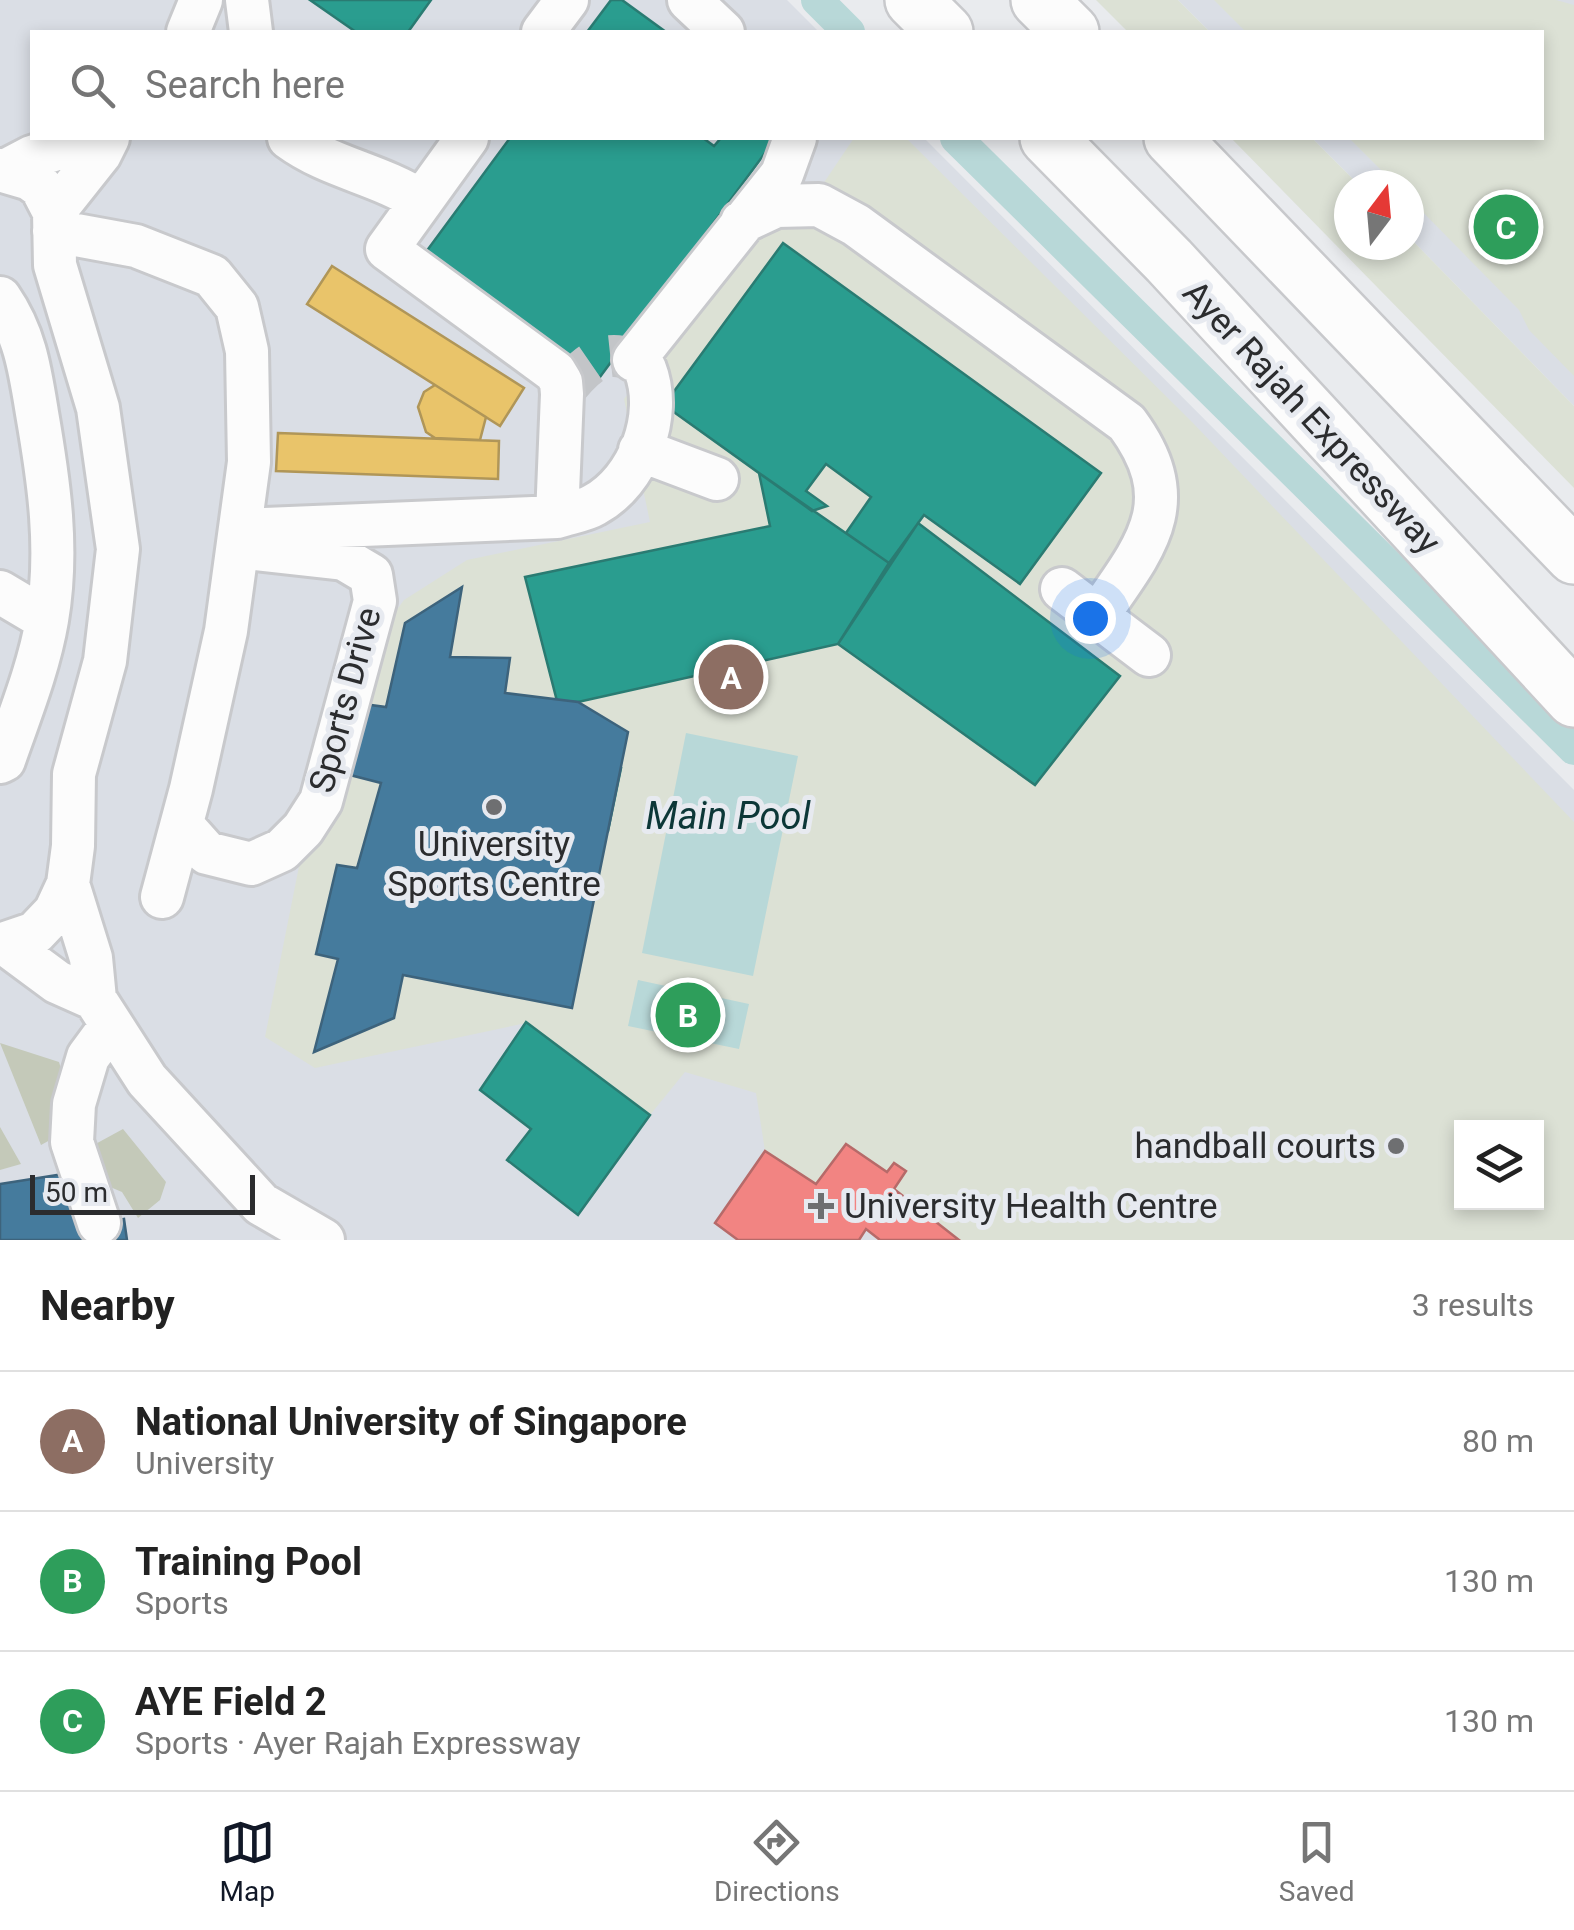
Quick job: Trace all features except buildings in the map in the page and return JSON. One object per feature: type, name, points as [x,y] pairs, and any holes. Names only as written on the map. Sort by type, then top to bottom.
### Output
[{"type":"highway","points":[[913,0],[943,30]]},
{"type":"highway","points":[[1039,0],[1069,30]]},
{"type":"highway","name":"Ayer Rajah Expressway","points":[[1050,140],[1169,262],[1574,700]]},
{"type":"highway","points":[[1174,140],[1574,556]]},
{"type":"street","points":[[189,30],[201,0]]},
{"type":"street","points":[[247,0],[251,30]]},
{"type":"street","points":[[544,30],[567,0]]},
{"type":"street","points":[[689,0],[721,30]]},
{"type":"street","points":[[13,166],[84,140]]},
{"type":"street","points":[[0,276],[28,269],[39,260],[54,226],[107,140]]},
{"type":"street","points":[[292,140],[325,161],[392,183],[421,201]]},
{"type":"street","points":[[466,140],[387,249],[555,372],[562,394],[556,517]]},
{"type":"street","points":[[239,538],[556,517],[594,506],[624,481],[651,420],[653,389],[640,364],[742,222],[782,174],[795,140]]},
{"type":"street","points":[[4,945],[35,933],[56,912],[68,884],[73,846],[71,802],[79,747],[105,661],[118,549],[98,408],[55,265],[54,226],[41,187],[13,166]]},
{"type":"street","points":[[742,222],[776,206],[819,204],[856,225],[1127,423],[1146,450],[1158,499],[1140,554],[1098,615]]},
{"type":"street","points":[[54,226],[136,246],[212,276],[237,307],[247,351],[250,462],[226,632],[162,897]]},
{"type":"street","points":[[0,298],[20,328],[48,478],[53,538],[47,620],[2,761],[39,764],[60,779],[71,802]]},
{"type":"street","points":[[640,450],[717,479]]},
{"type":"street","name":"Sports Drive","points":[[182,826],[207,853],[252,864],[282,850],[304,829],[322,801],[375,601],[371,575],[344,559],[239,538]]},
{"type":"street","points":[[1062,589],[1150,654]]},
{"type":"street","points":[[0,592],[47,620]]},
{"type":"street","points":[[68,884],[103,1013],[147,1080],[261,1204],[324,1240]]},
{"type":"street","points":[[4,945],[103,1013]]},
{"type":"street","points":[[99,1223],[72,1142],[74,1104],[103,1013]]},
{"type":"shaded area","points":[[0,0],[787,0],[817,30],[30,30],[30,140],[926,140],[1574,790],[1574,1240],[0,1240]]},
{"type":"shaded area","points":[[1096,0],[1178,0],[1208,30],[1126,30]]},
{"type":"shaded area","points":[[1178,0],[1574,0],[1574,406],[1424,252],[1424,170],[1344,170],[1314,140],[1544,140],[1544,30],[1208,30]]},
{"type":"shaded area","points":[[1214,0],[1556,0],[1574,5],[1574,376],[1529,330],[1519,310],[1424,213],[1424,170],[1381,170],[1351,140],[1544,140],[1544,30],[1244,30]]},
{"type":"shaded area","points":[[853,140],[908,140],[1192,422],[1574,822],[1574,1240],[959,1240],[894,1189],[887,1172],[846,1145],[816,1184],[765,1151],[756,1093],[685,1072],[650,1115],[526,1023],[315,1068],[265,1037],[333,696],[404,600],[467,560],[650,522],[624,399],[775,209],[796,224]]},
{"type":"shaded area","points":[[1233,140],[1314,140],[1344,170],[1334,170],[1334,243]]},
{"type":"shaded area","points":[[1424,252],[1574,406],[1574,488],[1351,260],[1424,260]]},
{"type":"green space","points":[[0,1043],[59,1062],[66,1085],[61,1134],[41,1145]]},
{"type":"green space","points":[[0,1127],[21,1164],[0,1170]]},
{"type":"green space","points":[[123,1129],[166,1182],[160,1200],[138,1218],[122,1192],[103,1184],[90,1147]]},
{"type":"water","name":"Main Pool","points":[[686,733],[798,756],[753,976],[642,953]]},
{"type":"water","points":[[638,980],[749,1004],[739,1049],[628,1026]]},
{"type":"waterway","points":[[817,0],[847,30]]},
{"type":"waterway","points":[[958,140],[1574,749]]},
{"type":"tunnel","points":[[562,394],[599,359],[620,356],[645,369]]},
{"type":"place","name":"AYE Field 2","points":[[1506,227]]},
{"type":"place","name":"National University of Singapore","points":[[731,677]]},
{"type":"place","name":"University Sports Centre","points":[[494,807]]},
{"type":"place","name":"Training Pool","points":[[688,1015]]},
{"type":"place","name":"handball courts","points":[[1396,1146]]},
{"type":"place","name":"University Health Centre","points":[[821,1206]]}]
